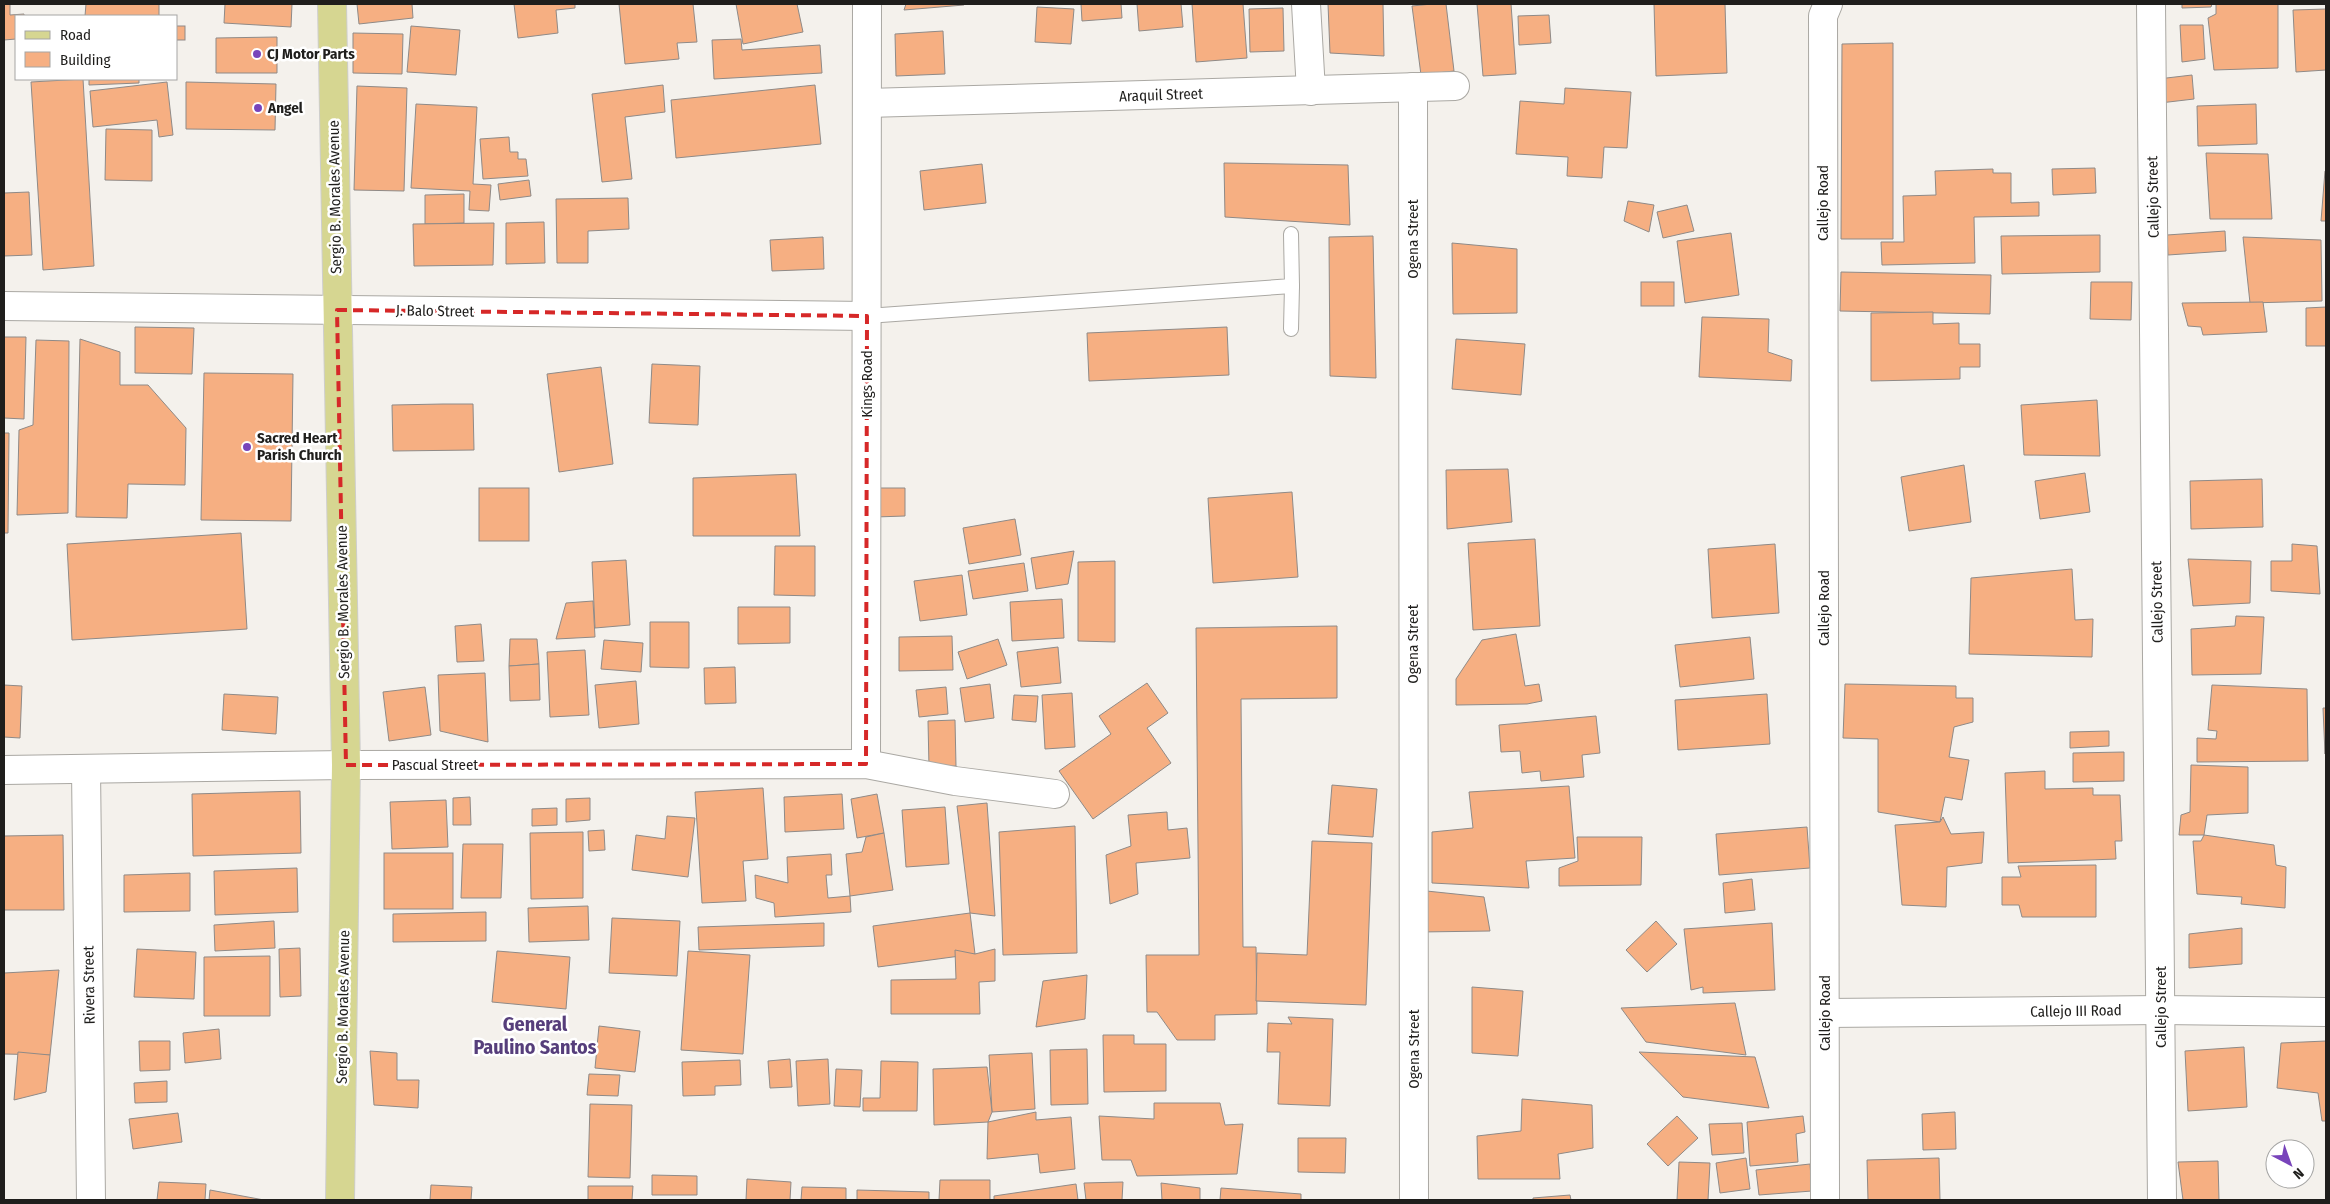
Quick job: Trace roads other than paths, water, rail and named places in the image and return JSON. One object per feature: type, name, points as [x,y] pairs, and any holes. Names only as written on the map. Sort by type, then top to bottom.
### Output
[{"type":"main road","name":"Sergio B. Morales Avenue","points":[[332,4],[346,765],[340,1200]]},
{"type":"street","name":"Kings Road","points":[[866,764],[867,4]]},
{"type":"street","points":[[1306,4],[1311,91]]},
{"type":"street","name":"Callejo Street","points":[[2152,4],[2162,1200]]},
{"type":"street","name":"Callejo Road","points":[[1825,10],[1825,1200]]},
{"type":"street","name":"Araquil Street","points":[[867,102],[1455,86]]},
{"type":"street","name":"Ogena Street","points":[[1413,87],[1414,1200]]},
{"type":"street","name":"J. Balo Street","points":[[4,306],[867,316]]},
{"type":"street","name":"Pascual Street","points":[[4,770],[346,765],[866,764],[955,781],[1055,794]]},
{"type":"street","name":"Rivera Street","points":[[86,769],[91,1200]]},
{"type":"street","name":"Callejo III Road","points":[[1825,1014],[2161,1010],[2326,1012]]},
{"type":"lane","points":[[1291,234],[1292,329]]},
{"type":"lane","points":[[867,316],[1292,286]]},
{"type":"place","name":"CJ Motor Parts","points":[[257,54]]},
{"type":"place","name":"Angel","points":[[258,108]]},
{"type":"place","name":"Sacred Heart Parish Church","points":[[247,447]]},
{"type":"district","name":"General Paulino Santos","points":[[535,1036]]}]
